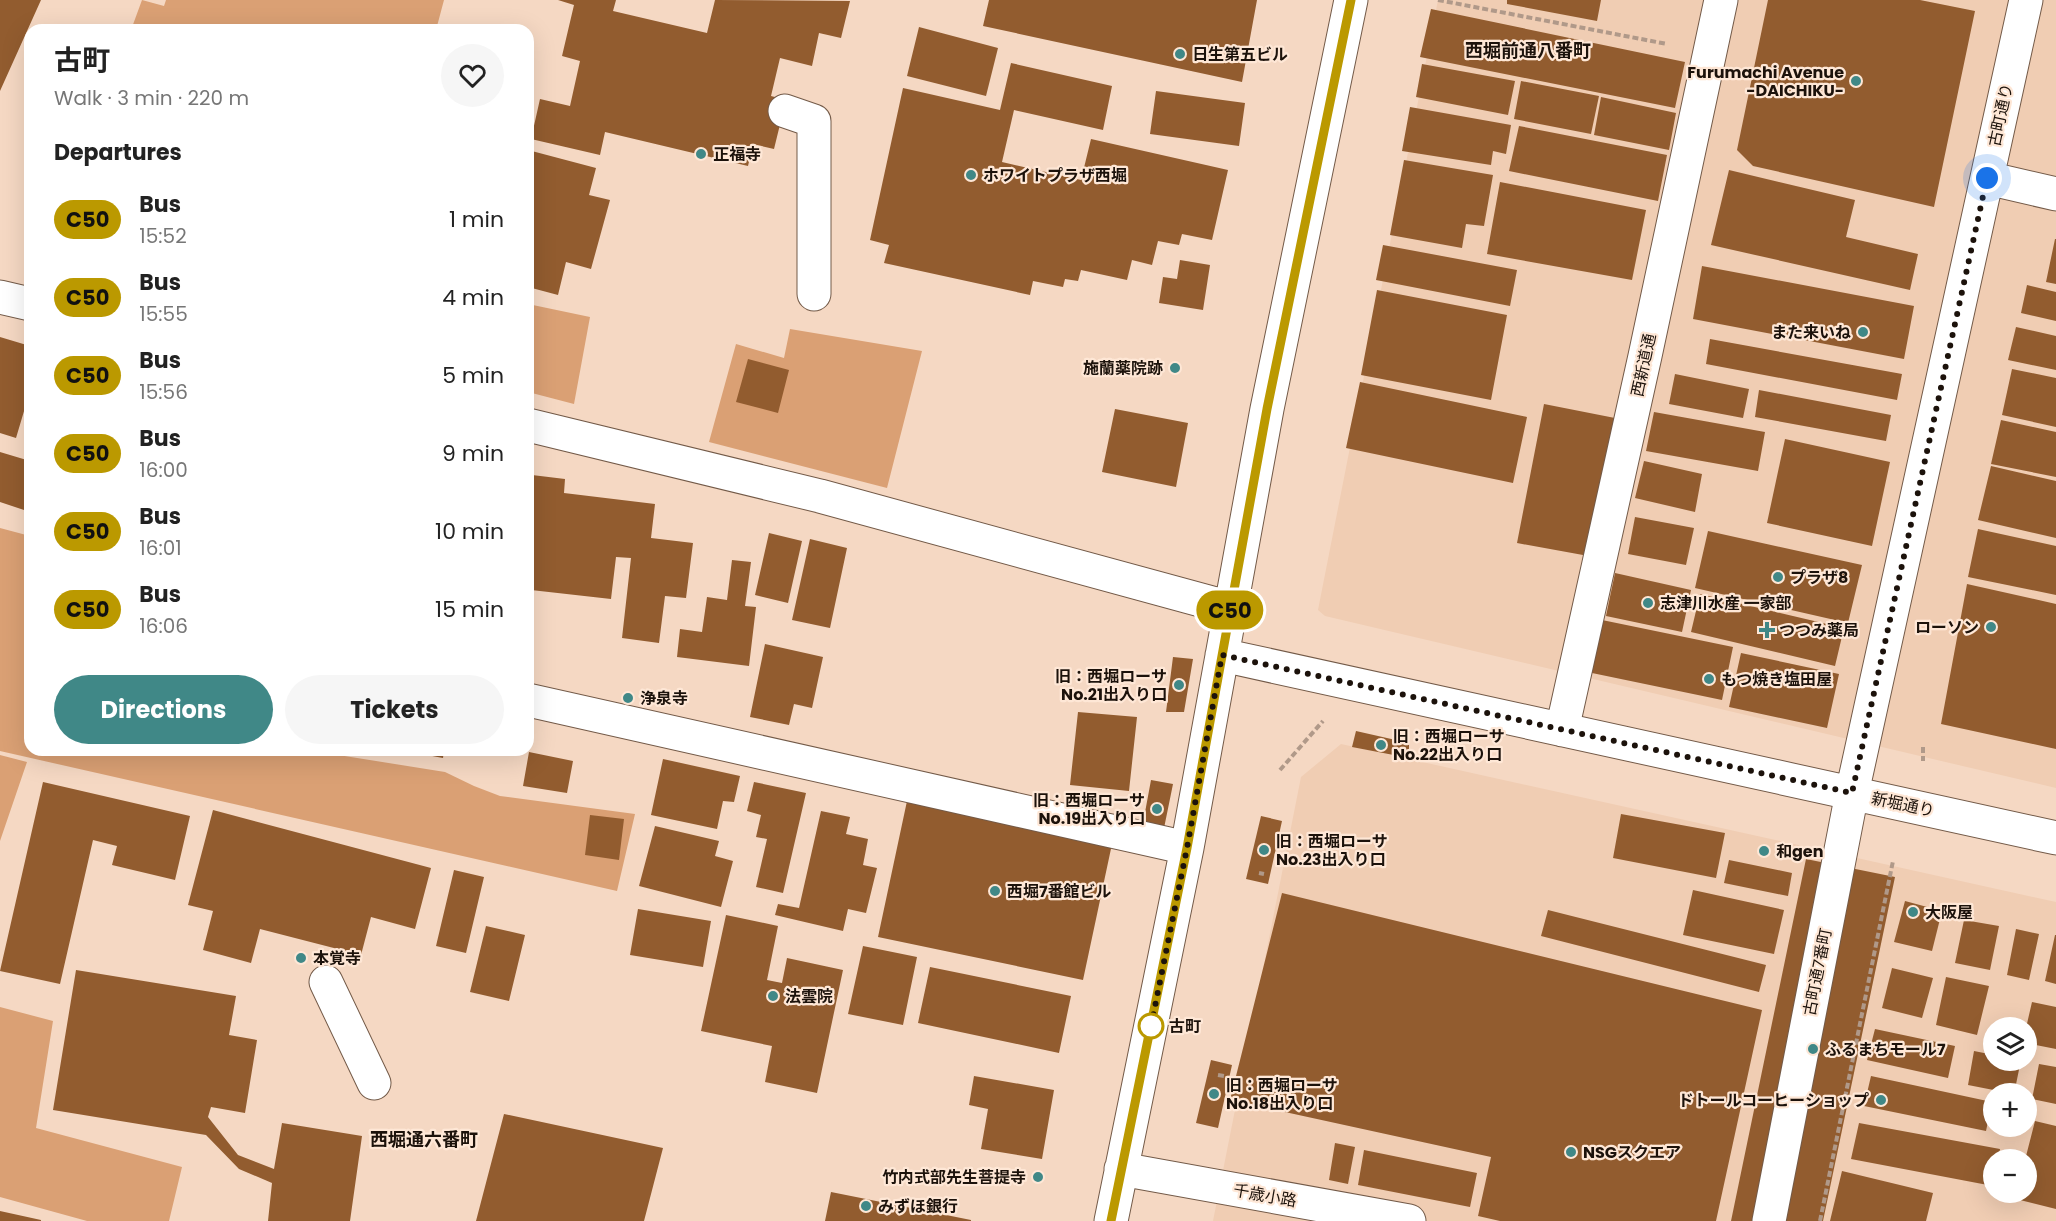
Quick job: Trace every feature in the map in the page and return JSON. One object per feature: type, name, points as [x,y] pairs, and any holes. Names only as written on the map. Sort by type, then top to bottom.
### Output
[{"type":"street","points":[[1112,1221],[1187,848],[1267,409],[1351,0]]},
{"type":"street","name":"西新道通","points":[[1562,730],[1721,0]]},
{"type":"street","name":"古町通り","points":[[1852,793],[2026,0]]},
{"type":"street","points":[[784,111],[814,121],[814,294]]},
{"type":"street","points":[[1987,178],[2056,194]]},
{"type":"street","points":[[0,297],[24,303]]},
{"type":"street","points":[[534,426],[820,496],[1230,608]]},
{"type":"street","name":"新堀通り","points":[[1222,655],[2056,838]]},
{"type":"street","points":[[534,700],[1187,848]]},
{"type":"street","name":"古町通7番町","points":[[1769,1221],[1852,793]]},
{"type":"street","points":[[326,982],[374,1083]]},
{"type":"street","name":"千歳小路","points":[[1122,1169],[1409,1221]]},
{"type":"path","points":[[1438,0],[1710,52]]},
{"type":"path","points":[[1280,770],[1323,720]]},
{"type":"path","points":[[1923,747],[1923,761]]},
{"type":"path","points":[[1820,1221],[1893,861]]},
{"type":"path","points":[[1218,1075],[1224,1076]]},
{"type":"shaded area","points":[[142,0],[164,6],[166,0],[444,0],[438,24],[133,24]]},
{"type":"shaded area","points":[[1438,0],[2056,0],[2056,788],[1325,616],[1318,610]]},
{"type":"shaded area","points":[[534,305],[590,317],[574,404],[534,394]]},
{"type":"shaded area","points":[[790,329],[922,351],[887,488],[709,442],[736,344],[784,358]]},
{"type":"shaded area","points":[[0,528],[24,534],[24,756],[345,756],[445,772],[500,796],[635,814],[617,891],[0,751]]},
{"type":"shaded area","points":[[1341,744],[2056,902],[2056,1221],[1213,1221],[1301,777]]},
{"type":"shaded area","points":[[0,755],[27,762],[0,841]]},
{"type":"shaded area","points":[[0,1007],[53,1021],[36,1128],[182,1167],[169,1221],[87,1221],[0,1197]]},
{"type":"building","points":[[0,0],[41,0],[30,24],[24,24],[24,38],[0,91]]},
{"type":"building","points":[[558,0],[616,0],[613,11],[707,33],[715,0],[850,1],[841,38],[819,33],[812,66],[780,58],[771,96],[786,100],[774,149],[753,144],[748,166],[605,132],[600,155],[534,140],[534,126],[540,99],[570,106],[580,61],[562,56],[574,5]]},
{"type":"building","name":"日生第五ビル","points":[[989,0],[1257,0],[1242,82],[983,26]]},
{"type":"building","points":[[1507,0],[1601,0],[1597,21],[1507,4]]},
{"type":"building","name":"Furumachi Avenue -DAICHIKU-","points":[[1768,0],[1920,0],[1975,11],[1934,207],[1753,166],[1737,150]]},
{"type":"building","points":[[1431,9],[1685,62],[1675,108],[1420,57]]},
{"type":"building","points":[[919,27],[998,48],[986,96],[907,76]]},
{"type":"building","name":"ホワイトプラザ西堀","points":[[1011,63],[1112,86],[1103,130],[1014,110],[1002,162],[1081,180],[1091,139],[1228,170],[1212,240],[1182,234],[1179,245],[1158,241],[1152,265],[1132,260],[1127,280],[1081,270],[1078,281],[1065,279],[1063,287],[1033,281],[1030,295],[884,263],[889,245],[870,240],[903,88],[1000,110]]},
{"type":"building","points":[[1422,64],[1515,81],[1508,115],[1416,97]]},
{"type":"building","points":[[1521,81],[1599,96],[1591,134],[1514,119]]},
{"type":"building","points":[[1156,91],[1245,103],[1239,146],[1150,134]]},
{"type":"building","points":[[1601,97],[1676,113],[1669,150],[1594,135]]},
{"type":"building","points":[[1410,107],[1511,125],[1506,154],[1493,151],[1491,165],[1402,151]]},
{"type":"building","points":[[1519,126],[1667,155],[1658,201],[1509,171]]},
{"type":"building","points":[[534,152],[596,168],[589,195],[610,200],[591,269],[566,262],[558,295],[534,289]]},
{"type":"building","points":[[1404,160],[1493,175],[1484,226],[1466,224],[1462,248],[1390,235]]},
{"type":"building","points":[[1729,170],[1855,200],[1846,237],[1918,254],[1910,290],[1711,245]]},
{"type":"building","points":[[1500,182],[1646,210],[1632,280],[1487,254]]},
{"type":"building","points":[[2056,239],[2056,284],[2046,282]]},
{"type":"building","points":[[1383,245],[1517,270],[1510,306],[1376,280]]},
{"type":"building","points":[[1180,260],[1210,265],[1203,310],[1159,303],[1163,277],[1177,279]]},
{"type":"building","points":[[1702,266],[1914,306],[1904,359],[1693,319]]},
{"type":"building","points":[[2027,285],[2056,292],[2056,321],[2021,313]]},
{"type":"building","points":[[1377,290],[1507,315],[1491,400],[1361,375]]},
{"type":"building","points":[[2016,327],[2056,336],[2056,370],[2008,360]]},
{"type":"building","points":[[0,337],[24,344],[24,411],[16,438],[0,433]]},
{"type":"building","points":[[1710,339],[1902,374],[1897,400],[1706,364]]},
{"type":"building","points":[[748,359],[789,370],[778,413],[736,402]]},
{"type":"building","points":[[2012,369],[2056,378],[2056,427],[2002,415]]},
{"type":"building","points":[[1675,374],[1749,389],[1743,418],[1669,404]]},
{"type":"building","points":[[1360,382],[1527,417],[1513,483],[1346,448]]},
{"type":"building","points":[[1759,390],[1891,415],[1886,441],[1755,417]]},
{"type":"building","points":[[1544,404],[1620,419],[1594,557],[1517,543]]},
{"type":"building","points":[[1115,409],[1188,423],[1176,487],[1102,472]]},
{"type":"building","points":[[1654,412],[1765,432],[1758,471],[1646,451]]},
{"type":"building","points":[[2001,420],[2056,432],[2056,477],[1991,464]]},
{"type":"building","points":[[1785,439],[1890,462],[1872,546],[1767,523]]},
{"type":"building","points":[[0,452],[24,459],[24,510],[0,502]]},
{"type":"building","points":[[1644,461],[1702,474],[1695,512],[1635,498]]},
{"type":"building","points":[[1991,466],[2056,481],[2056,538],[1978,520]]},
{"type":"building","points":[[534,475],[565,479],[564,493],[655,504],[651,538],[693,543],[686,598],[665,596],[659,643],[622,638],[631,558],[616,557],[611,599],[534,590]]},
{"type":"building","points":[[1635,517],[1694,528],[1686,565],[1628,554]]},
{"type":"building","points":[[1978,529],[2056,546],[2056,595],[1968,577]]},
{"type":"building","name":"プラザ8","points":[[1708,531],[1862,565],[1848,623],[1695,588]]},
{"type":"building","points":[[769,533],[802,541],[788,603],[755,595]]},
{"type":"building","points":[[810,539],[847,548],[830,628],[792,620]]},
{"type":"building","points":[[732,560],[751,562],[745,606],[756,607],[749,666],[677,657],[680,629],[702,632],[707,597],[727,600]]},
{"type":"building","name":"志津川水産 一家部","points":[[1615,573],[1691,590],[1682,632],[1606,616]]},
{"type":"building","points":[[1967,584],[2056,604],[2056,749],[1941,724]]},
{"type":"building","name":"つつみ薬局","points":[[1700,594],[1844,628],[1835,666],[1691,632]]},
{"type":"building","points":[[1602,620],[1733,647],[1722,700],[1592,673]]},
{"type":"building","points":[[765,644],[823,657],[812,708],[794,704],[789,725],[750,717]]},
{"type":"building","points":[[1741,653],[1839,674],[1827,728],[1729,707]]},
{"type":"building","name":"旧：西堀ローサ No.21出入り口","points":[[1173,657],[1193,659],[1184,712],[1166,712]]},
{"type":"building","points":[[1078,712],[1137,717],[1129,791],[1070,785]]},
{"type":"building","name":"旧：西堀ローサ No.22出入り口","points":[[1356,731],[1409,743],[1409,758],[1352,747]]},
{"type":"building","points":[[534,753],[573,761],[567,793],[523,786],[528,756],[534,756]]},
{"type":"building","points":[[663,759],[740,776],[734,802],[723,801],[717,829],[651,815]]},
{"type":"building","name":"旧：西堀ローサ No.19出入り口","points":[[1151,780],[1173,784],[1162,838],[1141,834]]},
{"type":"building","points":[[43,782],[190,816],[175,880],[112,865],[117,846],[93,840],[60,984],[0,971]]},
{"type":"building","points":[[754,782],[806,793],[783,893],[756,887],[767,839],[756,837],[761,815],[747,811]]},
{"type":"building","name":"西堀7番館ビル","points":[[907,801],[1112,844],[1083,980],[878,937]]},
{"type":"building","points":[[213,810],[431,868],[415,929],[371,917],[361,955],[260,929],[251,963],[203,950],[213,911],[188,905]]},
{"type":"building","points":[[821,811],[850,817],[846,834],[868,839],[863,865],[877,868],[866,913],[848,909],[843,931],[775,915],[778,904],[799,908]]},
{"type":"building","points":[[1621,814],[1725,833],[1716,878],[1613,858]]},
{"type":"building","points":[[590,815],[624,819],[619,860],[585,855]]},
{"type":"building","name":"旧：西堀ローサ No.23出入り口","points":[[1261,816],[1282,821],[1268,884],[1246,879]]},
{"type":"building","points":[[655,826],[719,841],[715,856],[733,861],[721,907],[639,886]]},
{"type":"building","name":"ふるまちモール7","points":[[1806,859],[1895,877],[1823,1221],[1731,1221]]},
{"type":"building","points":[[1729,860],[1792,873],[1788,896],[1724,883]]},
{"type":"building","points":[[454,870],[484,877],[466,953],[436,946]]},
{"type":"building","points":[[1693,890],[1784,910],[1774,954],[1683,935]]},
{"type":"building","name":"NSGスクエア","points":[[1282,893],[1762,1010],[1716,1221],[1500,1221],[1478,1216],[1491,1157],[1230,1100]]},
{"type":"building","points":[[1905,901],[1942,911],[1932,951],[1894,942]]},
{"type":"building","points":[[638,909],[711,921],[703,967],[630,955]]},
{"type":"building","points":[[1548,910],[1766,965],[1759,992],[1541,936]]},
{"type":"building","name":"法雲院","points":[[726,915],[778,926],[767,980],[782,983],[787,958],[843,970],[817,1093],[765,1082],[772,1046],[701,1031]]},
{"type":"building","points":[[1964,920],[1999,926],[1990,970],[1955,963]]},
{"type":"building","points":[[486,926],[525,935],[509,1001],[470,992]]},
{"type":"building","points":[[2016,929],[2039,934],[2029,980],[2007,975]]},
{"type":"building","points":[[2056,935],[2056,984],[2045,981]]},
{"type":"building","points":[[863,946],[917,957],[903,1025],[848,1014]]},
{"type":"building","points":[[930,967],[1071,996],[1059,1053],[918,1023]]},
{"type":"building","points":[[1892,968],[1933,978],[1922,1018],[1882,1008]]},
{"type":"building","points":[[76,970],[236,996],[229,1035],[257,1040],[245,1113],[211,1107],[208,1117],[238,1155],[274,1169],[282,1123],[362,1136],[350,1221],[268,1221],[272,1183],[239,1169],[206,1135],[53,1110]]},
{"type":"building","points":[[1946,977],[1989,986],[1977,1035],[1936,1025]]},
{"type":"building","points":[[2032,1002],[2056,1007],[2056,1049],[2037,1045],[2037,1017],[2029,1017]]},
{"type":"building","points":[[1875,1029],[1955,1046],[1948,1078],[1867,1060]]},
{"type":"building","points":[[1974,1051],[1983,1053],[1983,1071],[2019,1071],[2016,1083],[1983,1083],[1983,1088],[1968,1085]]},
{"type":"building","name":"旧：西堀ローサ No.18出入り口","points":[[1211,1060],[1232,1065],[1218,1128],[1196,1123]]},
{"type":"building","points":[[2039,1064],[2056,1067],[2056,1104],[2037,1100],[2035,1083]]},
{"type":"building","points":[[974,1076],[1054,1090],[1042,1159],[981,1149],[988,1109],[969,1105]]},
{"type":"building","points":[[1871,1076],[1983,1100],[1983,1130],[1864,1106]]},
{"type":"building","points":[[504,1114],[663,1148],[644,1221],[476,1221]]},
{"type":"building","points":[[2037,1121],[2056,1126],[2056,1209],[2032,1203],[2037,1203],[2037,1149],[2028,1149],[2031,1137],[2037,1137]]},
{"type":"building","points":[[1859,1123],[2000,1149],[1983,1149],[1983,1184],[1851,1159]]},
{"type":"building","points":[[1335,1143],[1355,1147],[1348,1184],[1329,1180]]},
{"type":"building","points":[[1364,1150],[1477,1173],[1470,1207],[1358,1185]]},
{"type":"building","points":[[1842,1171],[1933,1193],[1926,1221],[1830,1221]]},
{"type":"building","name":"みずほ銀行","points":[[831,1192],[971,1220],[971,1221],[825,1221]]},
{"type":"building","points":[[0,1211],[41,1220],[41,1221],[0,1221]]},
{"type":"bus line","name":"C50","points":[[1111,1221],[1187,848],[1267,409],[1351,0]]},
{"type":"place","name":"日生第五ビル","points":[[1180,54]]},
{"type":"place","name":"Furumachi Avenue -DAICHIKU-","points":[[1856,81]]},
{"type":"place","name":"正福寺","points":[[701,154]]},
{"type":"place","name":"ホワイトプラザ西堀","points":[[971,175]]},
{"type":"place","name":"また来いね","points":[[1863,332]]},
{"type":"place","name":"施蘭薬院跡","points":[[1175,368]]},
{"type":"place","name":"プラザ8","points":[[1778,577]]},
{"type":"place","name":"志津川水産 一家部","points":[[1648,603]]},
{"type":"place","name":"ローソン","points":[[1991,627]]},
{"type":"place","name":"つつみ薬局","points":[[1767,630]]},
{"type":"place","name":"もつ焼き塩田屋","points":[[1709,679]]},
{"type":"place","name":"旧：西堀ローサ No.21出入り口","points":[[1179,685]]},
{"type":"place","name":"浄泉寺","points":[[628,698]]},
{"type":"place","name":"旧：西堀ローサ No.22出入り口","points":[[1381,745]]},
{"type":"place","name":"旧：西堀ローサ No.19出入り口","points":[[1157,809]]},
{"type":"place","name":"旧：西堀ローサ No.23出入り口","points":[[1264,850]]},
{"type":"place","name":"和gen","points":[[1764,851]]},
{"type":"place","name":"西堀7番館ビル","points":[[995,891]]},
{"type":"place","name":"大阪屋","points":[[1913,912]]},
{"type":"place","name":"本覚寺","points":[[301,958]]},
{"type":"place","name":"法雲院","points":[[773,996]]},
{"type":"place","name":"古町","points":[[1151,1026]]},
{"type":"place","name":"ふるまちモール7","points":[[1813,1049]]},
{"type":"place","name":"旧：西堀ローサ No.18出入り口","points":[[1214,1094]]},
{"type":"place","name":"ドトールコーヒーショップ","points":[[1881,1100]]},
{"type":"place","name":"NSGスクエア","points":[[1571,1152]]},
{"type":"place","name":"竹内式部先生菩提寺","points":[[1038,1177]]},
{"type":"place","name":"みずほ銀行","points":[[866,1206]]},
{"type":"district","name":"西堀前通八番町","points":[[1528,51]]},
{"type":"district","name":"西堀通六番町","points":[[424,1140]]},
{"type":"route","points":[[1151,1026],[1149,1036],[1187,848],[1222,655],[1852,793],[1987,178]]}]
